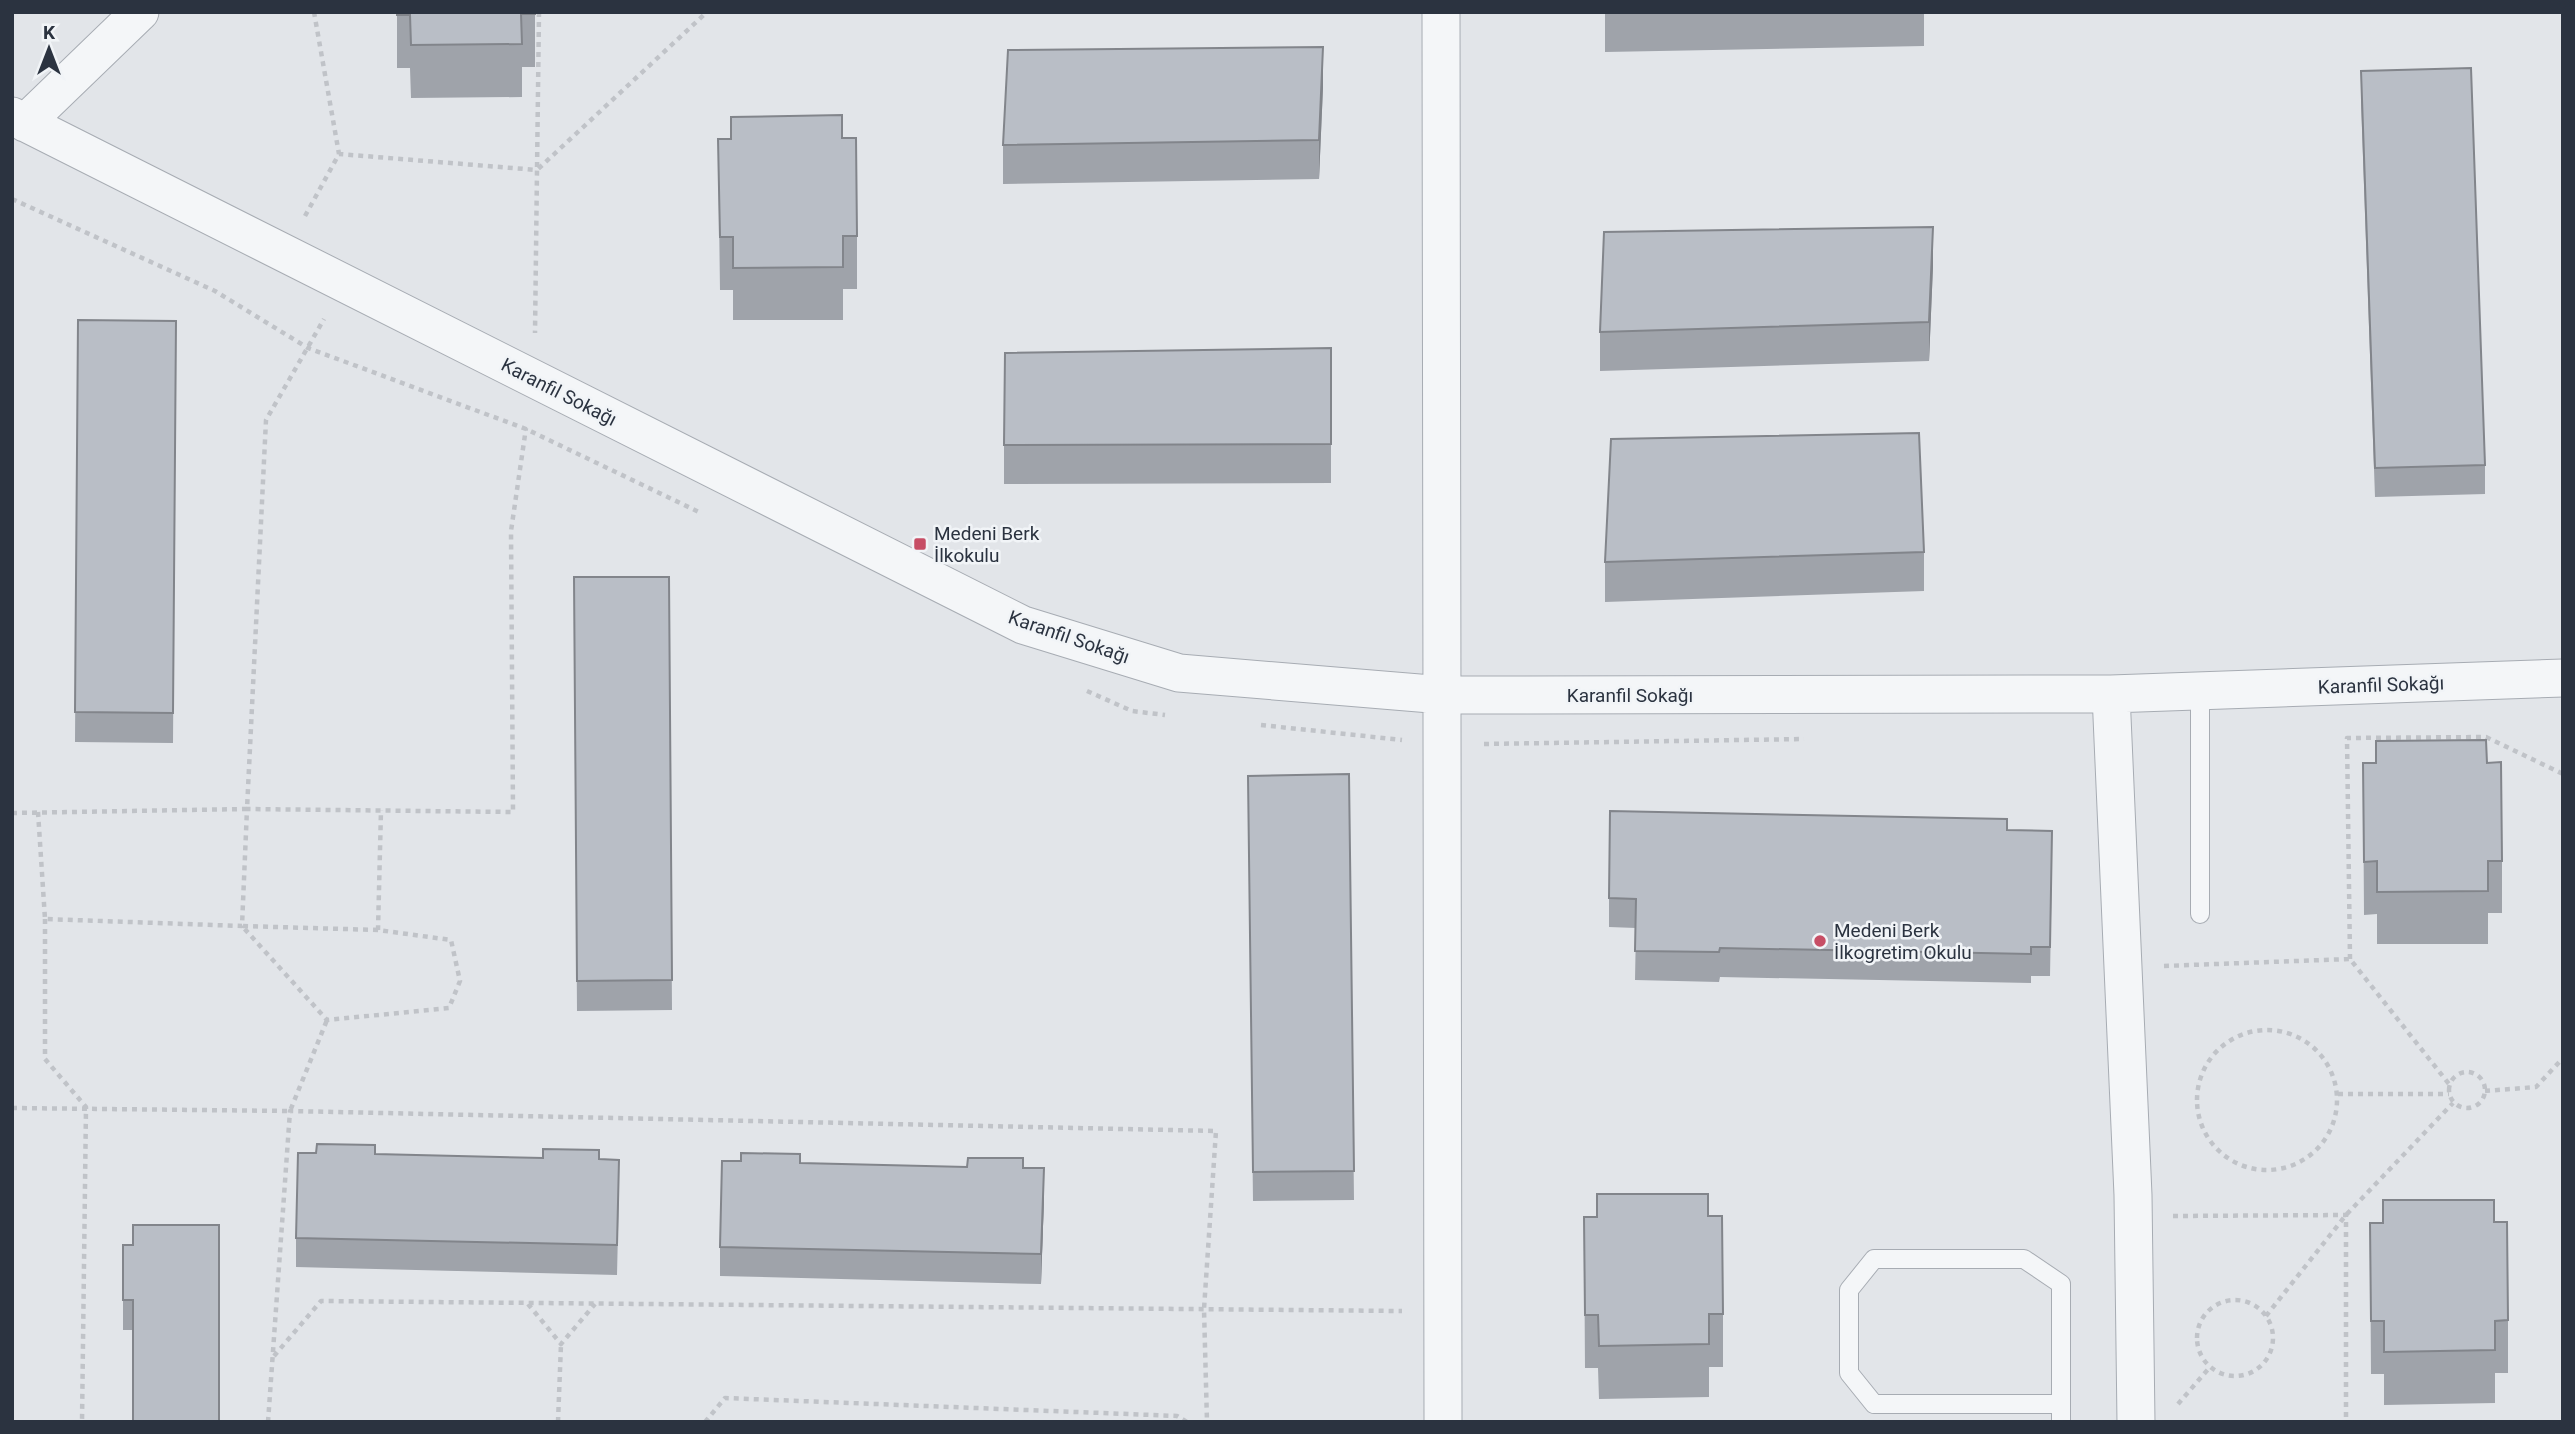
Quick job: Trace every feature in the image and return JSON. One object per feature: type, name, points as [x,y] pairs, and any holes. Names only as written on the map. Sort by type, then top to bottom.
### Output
[{"type":"street","points":[[19,120],[140,12]]},
{"type":"street","points":[[1441,12],[1443,1422]]},
{"type":"street","name":"Karanfil Sokağı","points":[[19,120],[1023,625],[1179,673],[1443,695],[2111,694],[2563,678]]},
{"type":"street","points":[[2111,694],[2133,1216],[2153,1417]]},
{"type":"lane","points":[[2200,692],[2200,914]]},
{"type":"lane","points":[[1874,1259],[2024,1259],[2061,1284],[2061,1413],[1874,1404],[1849,1373],[1849,1290],[1874,1259]]},
{"type":"path","points":[[284,254],[339,154],[314,12]]},
{"type":"path","points":[[12,813],[247,809],[513,812],[511,531],[534,379],[539,12]]},
{"type":"path","points":[[339,154],[537,170],[707,12]]},
{"type":"path","points":[[12,199],[215,291],[308,348],[526,429],[712,519]]},
{"type":"path","points":[[327,1020],[242,926],[266,420],[345,283]]},
{"type":"path","points":[[1083,689],[1132,711],[1172,716]]},
{"type":"path","points":[[1254,724],[1443,744],[1808,739]]},
{"type":"path","points":[[2449,1084],[2458,1074],[2471,1072],[2482,1079],[2485,1091],[2482,1101],[2473,1107],[2462,1108],[2453,1102],[2449,1094],[2449,1084],[2350,958],[2347,738],[2486,737],[2563,774]]},
{"type":"path","points":[[378,930],[380,810]]},
{"type":"path","points":[[38,812],[45,919],[45,1059],[86,1107],[82,1422]]},
{"type":"path","points":[[45,919],[378,930],[451,940],[460,981],[449,1007],[327,1020]]},
{"type":"path","points":[[2123,968],[2350,958]]},
{"type":"path","points":[[268,1422],[290,1111],[327,1020]]},
{"type":"path","points":[[2258,1030],[2281,1031],[2302,1039],[2319,1053],[2332,1071],[2337,1094],[2336,1117],[2326,1140],[2308,1157],[2286,1168],[2262,1171],[2238,1165],[2218,1152],[2203,1132],[2196,1111],[2197,1088],[2204,1067],[2218,1049],[2237,1037],[2258,1030]]},
{"type":"path","points":[[2485,1091],[2536,1087],[2563,1058]]},
{"type":"path","points":[[2337,1094],[2449,1094]]},
{"type":"path","points":[[2266,1316],[2346,1215],[2453,1102]]},
{"type":"path","points":[[12,1108],[86,1107],[1216,1131],[1204,1309],[1207,1422]]},
{"type":"path","points":[[2133,1216],[2346,1215]]},
{"type":"path","points":[[2346,1215],[2346,1422]]},
{"type":"path","points":[[273,1357],[321,1301],[1408,1311]]},
{"type":"path","points":[[2245,1301],[2266,1316],[2273,1339],[2271,1352],[2255,1370],[2232,1376],[2210,1367],[2201,1357],[2197,1333],[2201,1320],[2209,1310],[2220,1303],[2245,1301]]},
{"type":"path","points":[[527,1303],[561,1345]]},
{"type":"path","points":[[558,1422],[561,1345],[595,1304]]},
{"type":"path","points":[[2153,1417],[2210,1367]]},
{"type":"path","points":[[705,1422],[725,1398],[1177,1416],[1187,1422]]},
{"type":"building","points":[[397,12],[535,14],[521,14],[522,44],[411,45],[410,15],[397,15]]},
{"type":"building","points":[[1323,47],[1319,140],[1003,145],[1008,50]]},
{"type":"building","points":[[2471,68],[2485,465],[2375,468],[2361,71]]},
{"type":"building","points":[[842,115],[842,138],[856,138],[857,236],[843,236],[843,267],[733,268],[733,237],[720,237],[718,139],[731,139],[731,117]]},
{"type":"building","points":[[1933,227],[1929,322],[1600,332],[1604,232]]},
{"type":"building","points":[[78,320],[176,321],[173,713],[75,712]]},
{"type":"building","points":[[1331,348],[1331,444],[1004,445],[1005,353]]},
{"type":"building","points":[[1919,433],[1924,552],[1605,562],[1611,439]]},
{"type":"building","points":[[574,577],[669,577],[672,980],[577,981]]},
{"type":"building","points":[[2486,740],[2487,763],[2501,762],[2502,861],[2488,861],[2488,891],[2377,892],[2377,861],[2364,862],[2363,763],[2376,763],[2376,741]]},
{"type":"building","points":[[1349,774],[1354,1171],[1253,1172],[1248,776]]},
{"type":"building","points":[[1610,811],[2007,819],[2007,830],[2052,831],[2050,947],[2031,947],[2031,954],[1720,948],[1719,952],[1635,951],[1636,899],[1609,898]]},
{"type":"building","points":[[317,1144],[375,1145],[375,1154],[543,1158],[543,1149],[599,1150],[599,1159],[619,1160],[617,1245],[296,1238],[298,1153],[316,1153]]},
{"type":"building","points":[[741,1153],[800,1154],[800,1163],[967,1167],[968,1158],[1023,1158],[1023,1168],[1044,1168],[1041,1254],[720,1247],[722,1161],[741,1161]]},
{"type":"building","points":[[1597,1194],[1708,1194],[1708,1216],[1722,1216],[1723,1314],[1709,1314],[1709,1344],[1599,1346],[1598,1315],[1585,1315],[1584,1217],[1597,1217]]},
{"type":"building","points":[[2383,1200],[2494,1200],[2494,1222],[2507,1222],[2508,1320],[2495,1321],[2495,1350],[2384,1352],[2384,1321],[2371,1321],[2370,1223],[2383,1223]]},
{"type":"building","points":[[133,1225],[219,1225],[219,1422],[133,1422],[133,1300],[123,1300],[123,1245],[133,1245]]},
{"type":"place","name":"Medeni Berk İlkokulu","points":[[920,544]]},
{"type":"place","name":"Medeni Berk İlkogretim Okulu","points":[[1820,941]]}]
